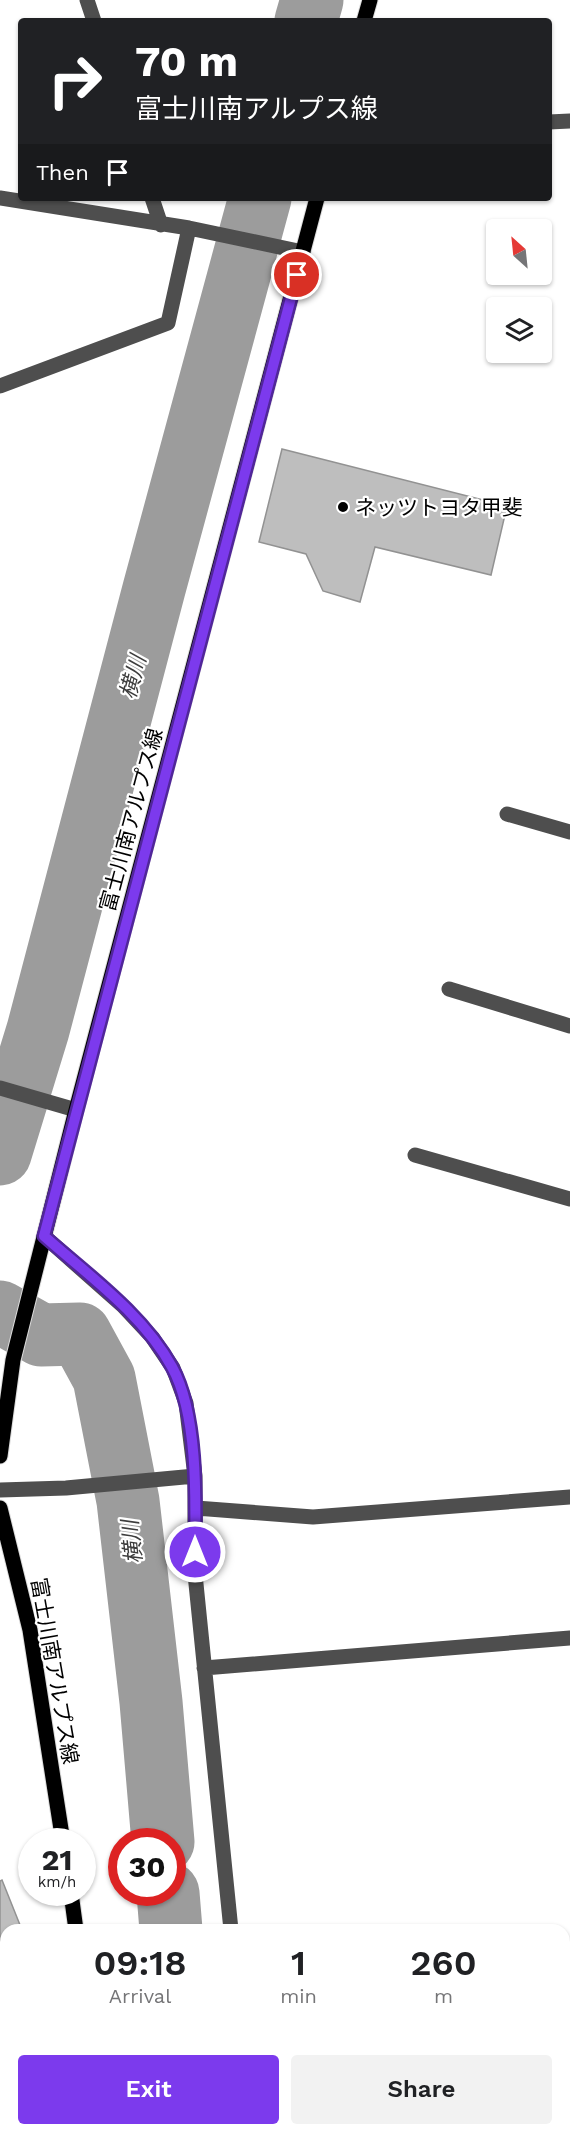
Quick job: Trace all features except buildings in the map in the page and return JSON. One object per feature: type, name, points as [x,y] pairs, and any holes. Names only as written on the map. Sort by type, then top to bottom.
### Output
[{"type":"main road","points":[[365,18],[370,0]]},
{"type":"main road","name":"富士川南アルプス線","points":[[0,1456],[12,1360],[316,201]]},
{"type":"main road","name":"富士川南アルプス線","points":[[0,1508],[30,1630],[61,1828]]},
{"type":"main road","points":[[72,1906],[75,1924]]},
{"type":"street","points":[[87,0],[93,18]]},
{"type":"street","points":[[552,122],[570,121]]},
{"type":"street","points":[[0,198],[189,228],[303,252]]},
{"type":"street","points":[[154,201],[161,225]]},
{"type":"street","points":[[0,386],[168,323],[189,228]]},
{"type":"street","points":[[507,814],[570,832]]},
{"type":"street","points":[[449,989],[570,1026]]},
{"type":"street","points":[[1,1088],[76,1110]]},
{"type":"street","points":[[415,1155],[570,1198]]},
{"type":"street","points":[[44,1236],[123,1306],[152,1337],[173,1368],[186,1403],[195,1476],[195,1574],[230,1924]]},
{"type":"street","points":[[0,1490],[66,1488],[195,1476]]},
{"type":"street","points":[[196,1508],[313,1517],[570,1497]]},
{"type":"street","points":[[204,1668],[570,1638]]},
{"type":"waterway","name":"横川","points":[[307,18],[312,0]]},
{"type":"waterway","name":"横川","points":[[0,1154],[38,1030],[259,201]]},
{"type":"waterway","name":"横川","points":[[0,1312],[41,1335],[80,1334],[104,1378],[128,1501],[151,1702],[162,1828]]},
{"type":"waterway","name":"横川","points":[[169,1906],[171,1924]]},
{"type":"place","name":"ネッツトヨタ甲斐","points":[[343,507]]},
{"type":"route","points":[[195,1552],[195,1476],[186,1403],[173,1368],[152,1337],[123,1306],[44,1236],[297,275]]}]
